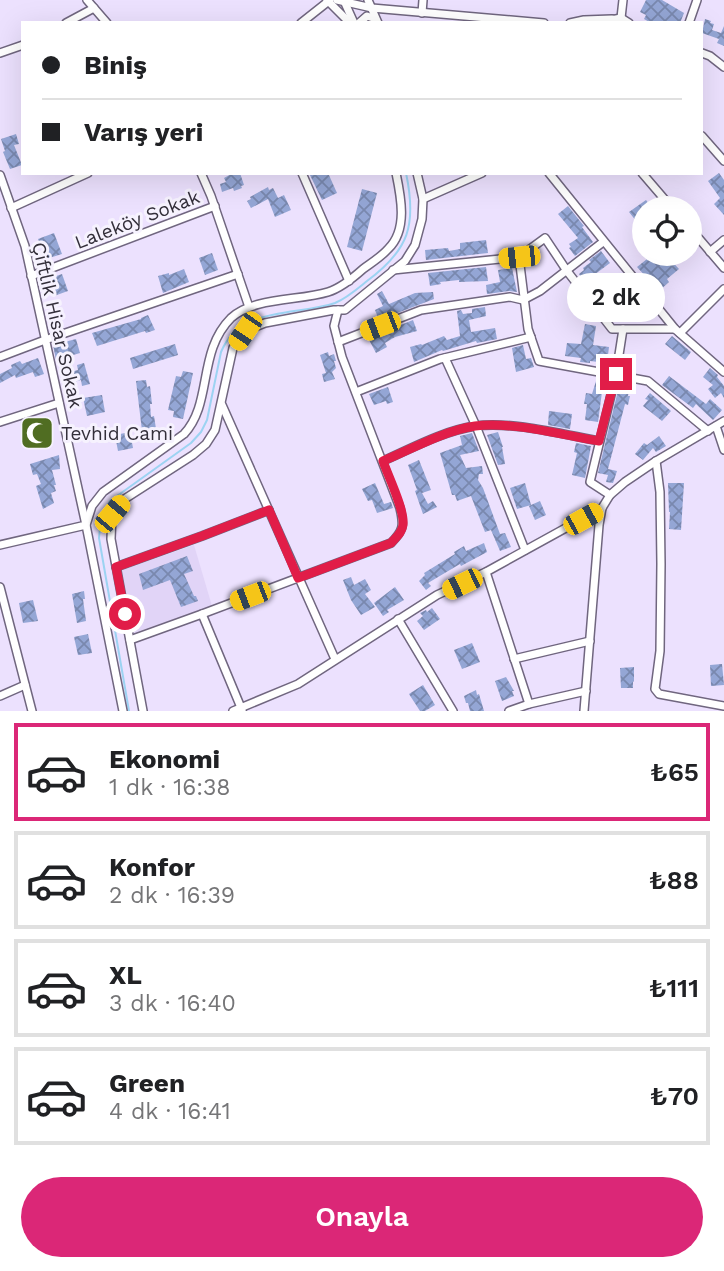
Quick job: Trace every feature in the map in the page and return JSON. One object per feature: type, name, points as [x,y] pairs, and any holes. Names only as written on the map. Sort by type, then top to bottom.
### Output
[{"type":"street","points":[[87,0],[105,21]]},
{"type":"street","points":[[368,0],[376,21]]},
{"type":"street","points":[[422,13],[423,0]]},
{"type":"street","points":[[579,21],[614,20],[623,0]]},
{"type":"street","points":[[690,21],[697,0]]},
{"type":"street","points":[[303,21],[328,1],[352,21]]},
{"type":"street","points":[[341,1],[372,8],[511,21]]},
{"type":"street","points":[[341,1],[353,21]]},
{"type":"street","points":[[70,21],[94,8]]},
{"type":"street","points":[[358,21],[367,16],[375,21]]},
{"type":"street","points":[[0,53],[21,46]]},
{"type":"street","points":[[703,53],[724,67]]},
{"type":"street","points":[[703,137],[724,161]]},
{"type":"street","name":"Çiftlik Hisar Sokak","points":[[0,175],[24,246],[31,276],[86,524],[123,711]]},
{"type":"street","points":[[11,208],[78,175]]},
{"type":"street","points":[[202,175],[249,307]]},
{"type":"street","points":[[303,175],[349,281]]},
{"type":"street","points":[[0,545],[86,524],[92,506],[103,492],[184,434],[197,415],[211,349],[220,331],[233,317],[249,307],[329,292],[349,281],[391,247],[400,226],[401,199],[396,175]]},
{"type":"street","points":[[143,711],[111,539],[112,514],[123,500],[206,444],[215,430],[233,348],[245,331],[265,323],[345,310],[405,261],[415,245],[422,219],[423,199],[417,175]]},
{"type":"street","points":[[423,199],[477,175]]},
{"type":"street","points":[[550,175],[677,331],[724,372]]},
{"type":"street","points":[[644,175],[662,196]]},
{"type":"street","name":"Laleköy Sokak","points":[[31,276],[215,206]]},
{"type":"street","points":[[393,270],[519,257],[545,238],[612,329],[677,331],[724,289]]},
{"type":"street","points":[[710,253],[724,240]]},
{"type":"street","points":[[338,342],[421,310],[510,297],[523,300],[540,291],[603,242]]},
{"type":"street","points":[[702,243],[724,268]]},
{"type":"street","points":[[519,257],[523,300],[539,361],[648,381],[708,431]]},
{"type":"street","points":[[0,357],[238,274]]},
{"type":"street","points":[[130,640],[391,543],[400,534],[403,523],[400,508],[338,342],[334,326],[338,310]]},
{"type":"street","points":[[610,495],[590,482],[616,374],[623,329]]},
{"type":"street","points":[[356,393],[445,358],[531,337]]},
{"type":"street","points":[[445,358],[476,426],[525,550]]},
{"type":"street","points":[[0,422],[60,403]]},
{"type":"street","points":[[222,404],[335,659]]},
{"type":"street","points":[[584,711],[602,508],[610,495],[625,482],[720,424],[724,450]]},
{"type":"street","points":[[383,461],[447,434],[476,426],[512,426],[599,441]]},
{"type":"street","points":[[656,461],[660,492],[661,564],[660,651],[655,689],[659,694],[724,706]]},
{"type":"street","points":[[202,614],[239,710],[298,684],[437,595],[486,572],[602,508]]},
{"type":"street","points":[[116,567],[269,510]]},
{"type":"street","points":[[486,572],[530,704]]},
{"type":"street","points":[[0,587],[32,711]]},
{"type":"street","points":[[398,619],[453,711]]},
{"type":"street","points":[[514,659],[590,641]]},
{"type":"street","points":[[0,696],[25,685]]},
{"type":"street","points":[[509,711],[586,691]]},
{"type":"shaded area","points":[[194,545],[212,606],[134,633],[122,570]]},
{"type":"building","points":[[646,0],[662,0],[684,13],[681,21],[648,21],[644,19],[646,15],[640,12]]},
{"type":"building","points":[[705,19],[714,24],[712,30],[721,33],[724,26],[724,46],[717,43],[719,39],[703,33]]},
{"type":"building","points":[[16,134],[19,144],[14,145],[21,165],[10,169],[1,139]]},
{"type":"building","points":[[719,173],[724,180],[724,215],[714,204],[720,198],[708,181]]},
{"type":"building","points":[[241,175],[244,185],[234,191],[233,188],[222,192],[220,184],[226,182],[224,178]]},
{"type":"building","points":[[310,175],[329,175],[337,193],[322,200]]},
{"type":"building","points":[[268,187],[269,190],[273,188],[278,198],[284,195],[291,210],[275,217],[268,199],[251,208],[247,201],[250,197]]},
{"type":"building","points":[[362,189],[377,193],[362,251],[347,247]]},
{"type":"building","points":[[568,206],[593,242],[575,256],[569,244],[578,238],[558,214]]},
{"type":"building","points":[[54,233],[62,254],[46,259],[38,239]]},
{"type":"building","points":[[486,240],[488,253],[426,260],[425,250],[448,248],[449,251],[460,249],[460,243]]},
{"type":"building","points":[[601,251],[610,263],[594,275],[608,295],[624,283],[630,292],[606,311],[579,274],[591,262],[589,260]]},
{"type":"building","points":[[212,253],[218,270],[205,275],[199,258]]},
{"type":"building","points":[[676,266],[679,269],[667,279],[669,282],[659,291],[637,267]]},
{"type":"building","points":[[486,267],[488,281],[459,280],[430,286],[428,273]]},
{"type":"building","points":[[512,268],[517,292],[487,294],[486,285],[500,282],[498,270]]},
{"type":"building","points":[[184,269],[189,282],[163,293],[158,276]]},
{"type":"building","points":[[62,274],[68,291],[54,296],[48,279]]},
{"type":"building","points":[[382,291],[389,304],[415,293],[433,292],[434,299],[379,320],[375,310],[383,306],[377,294]]},
{"type":"building","points":[[485,307],[486,316],[469,320],[471,332],[495,328],[497,339],[476,341],[442,350],[414,362],[410,347],[444,336],[447,340],[460,336],[457,311],[461,310],[463,314],[472,313],[472,309]]},
{"type":"building","points":[[148,315],[155,330],[97,346],[92,333]]},
{"type":"building","points":[[413,320],[417,331],[395,337],[385,343],[387,347],[376,353],[368,338]]},
{"type":"building","points":[[585,324],[596,326],[593,345],[609,347],[607,363],[580,362],[581,358],[565,356],[567,343],[581,344]]},
{"type":"building","points":[[672,336],[691,352],[685,360],[665,344]]},
{"type":"building","points":[[76,339],[80,353],[56,360],[53,345]]},
{"type":"building","points":[[175,344],[178,355],[133,369],[130,358]]},
{"type":"building","points":[[523,345],[526,359],[531,358],[534,367],[516,372],[512,348]]},
{"type":"building","points":[[328,352],[329,356],[334,354],[336,361],[336,368],[332,372],[335,379],[324,382],[322,374],[326,373],[320,355]]},
{"type":"building","points":[[38,358],[44,374],[35,377],[33,372],[16,378],[15,375],[0,383],[0,374],[12,368],[11,365]]},
{"type":"building","points":[[84,363],[90,384],[82,386],[81,380],[74,382],[71,372],[78,370],[77,365]]},
{"type":"building","points":[[710,368],[724,386],[724,398],[721,393],[715,398],[708,389],[713,385],[703,377]]},
{"type":"building","points":[[183,371],[193,373],[183,419],[173,417],[174,411],[168,410],[176,376],[181,377]]},
{"type":"building","points":[[669,376],[706,404],[710,399],[722,410],[713,420],[696,404],[693,408],[662,385]]},
{"type":"building","points":[[597,378],[608,380],[605,392],[602,392],[598,422],[585,420],[587,404],[584,404],[586,393],[592,394]]},
{"type":"building","points":[[146,380],[147,387],[150,386],[151,417],[154,416],[157,435],[154,435],[155,441],[145,442],[136,381]]},
{"type":"building","points":[[620,382],[630,384],[630,396],[628,405],[625,404],[608,469],[617,471],[613,483],[606,482],[608,475],[598,473]]},
{"type":"building","points":[[388,387],[393,402],[374,405],[369,394]]},
{"type":"building","points":[[650,393],[671,411],[662,421],[643,406]]},
{"type":"building","points":[[102,395],[105,412],[87,416],[83,398]]},
{"type":"building","points":[[549,411],[572,414],[570,429],[548,425]]},
{"type":"building","points":[[130,432],[133,448],[118,451],[115,435]]},
{"type":"building","points":[[498,432],[505,464],[498,465],[487,435]]},
{"type":"building","points":[[472,433],[479,451],[460,455],[466,468],[482,466],[483,474],[479,474],[478,480],[500,534],[505,533],[511,547],[500,551],[491,530],[485,532],[471,496],[457,501],[455,495],[452,495],[440,453],[462,445],[460,436]]},
{"type":"building","points":[[659,436],[666,446],[656,452],[653,448],[643,460],[635,454],[644,443],[647,445]]},
{"type":"building","points":[[576,443],[591,446],[585,478],[572,475],[577,453],[574,452]]},
{"type":"building","points":[[59,455],[60,469],[52,470],[56,485],[56,491],[51,493],[54,503],[43,509],[36,486],[41,484],[37,474],[33,475],[30,464]]},
{"type":"building","points":[[419,460],[431,490],[422,493],[428,504],[433,501],[437,507],[423,514],[408,465]]},
{"type":"building","points":[[375,483],[384,504],[391,502],[393,508],[377,513],[372,500],[368,501],[362,489]]},
{"type":"building","points":[[525,483],[531,505],[517,509],[510,488]]},
{"type":"building","points":[[668,483],[684,483],[681,530],[669,529]]},
{"type":"building","points":[[540,501],[546,515],[535,520],[529,506]]},
{"type":"building","points":[[484,543],[487,552],[428,583],[431,586],[426,590],[419,581],[424,573],[464,546],[466,551]]},
{"type":"building","points":[[187,556],[193,571],[184,574],[198,601],[181,607],[170,580],[143,590],[139,574]]},
{"type":"building","points":[[351,577],[354,585],[365,579],[371,590],[365,594],[375,607],[361,615],[343,580]]},
{"type":"building","points":[[395,587],[404,600],[387,610],[389,612],[383,616],[374,603]]},
{"type":"building","points":[[84,591],[86,621],[77,623],[72,594]]},
{"type":"building","points":[[33,600],[38,621],[23,623],[19,603]]},
{"type":"building","points":[[432,608],[440,619],[424,630],[417,621],[423,616],[420,613]]},
{"type":"building","points":[[88,634],[92,653],[78,655],[74,637]]},
{"type":"building","points":[[472,643],[480,662],[462,669],[454,650]]},
{"type":"building","points":[[722,664],[724,685],[711,686],[710,665]]},
{"type":"building","points":[[634,667],[633,688],[621,688],[620,668]]},
{"type":"building","points":[[506,677],[514,696],[502,701],[495,681]]},
{"type":"building","points":[[423,685],[435,705],[420,711],[409,694]]},
{"type":"building","points":[[476,690],[484,711],[470,711],[466,703],[464,696]]},
{"type":"waterway","points":[[129,711],[99,538],[101,517],[110,501],[191,443],[201,432],[207,420],[221,352],[230,337],[241,327],[271,315],[320,307],[344,299],[392,258],[401,247],[410,222],[406,175]]},
{"type":"place","name":"Tevhid Cami","points":[[37,433]]},
{"type":"route","points":[[125,614],[116,567],[269,510],[298,578],[391,543],[400,534],[403,523],[383,461],[447,434],[476,426],[512,426],[599,441],[616,374]]}]
